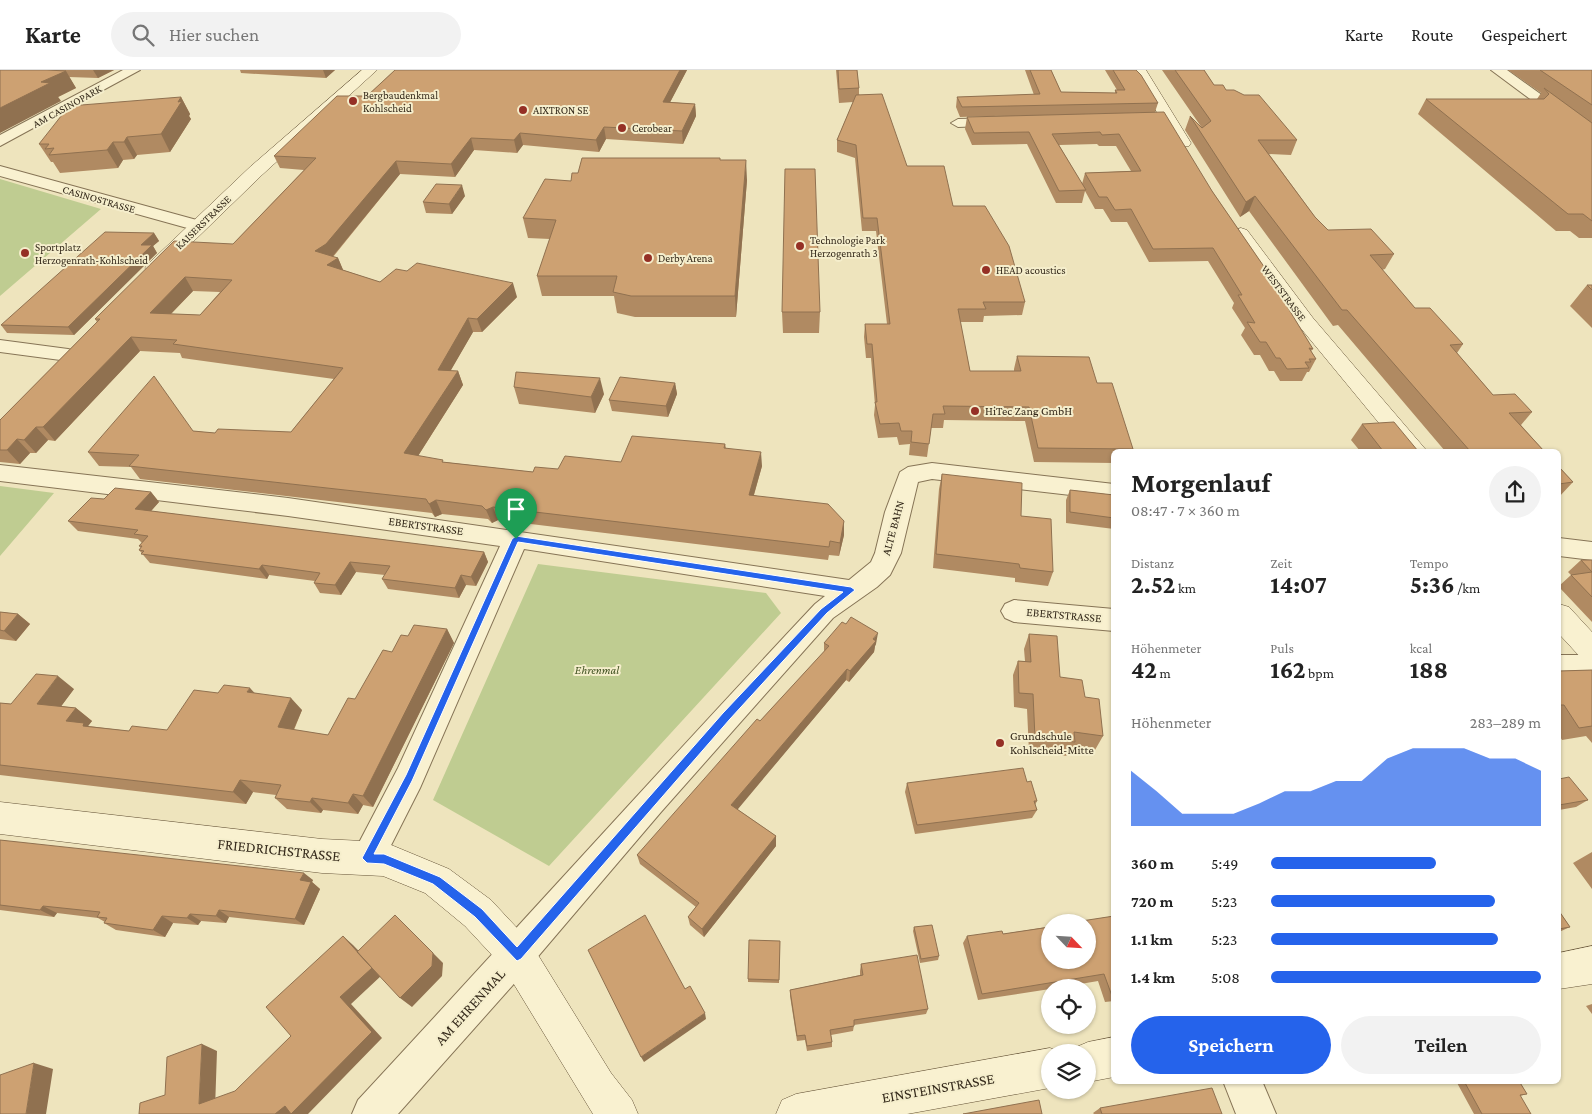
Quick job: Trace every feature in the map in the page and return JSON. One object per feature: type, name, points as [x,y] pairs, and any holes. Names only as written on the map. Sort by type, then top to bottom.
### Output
[{"type":"main road","name":"KAISERSTRASSE","points":[[144,279],[198,226],[370,70]]},
{"type":"main road","points":[[1139,70],[1193,160]]},
{"type":"main road","name":"WESTSTRASSE","points":[[1228,216],[1306,322],[1412,449]]},
{"type":"main road","points":[[1561,617],[1592,651]]},
{"type":"main road","name":"FRIEDRICHSTRASSE","points":[[0,818],[303,854],[384,859],[437,881],[478,913],[517,955],[562,1026],[597,1087],[618,1114]]},
{"type":"main road","points":[[1561,971],[1592,965]]},
{"type":"main road","points":[[1096,1060],[1111,1058]]},
{"type":"main road","name":"EINSTEINSTRASSE","points":[[796,1114],[1041,1070]]},
{"type":"street","name":"AM CASINOPARK","points":[[0,141],[133,70]]},
{"type":"street","points":[[1498,70],[1592,138]]},
{"type":"street","points":[[80,83],[107,84]]},
{"type":"street","points":[[1149,118],[1168,118]]},
{"type":"street","points":[[958,123],[1015,122]]},
{"type":"street","name":"CASINOSTRASSE","points":[[0,171],[198,226]]},
{"type":"street","points":[[0,346],[68,355]]},
{"type":"street","name":"ALTE BAHN","points":[[851,590],[868,580],[881,568],[888,553],[906,480],[916,474],[932,471],[1111,492]]},
{"type":"street","name":"EBERTSTRASSE","points":[[0,473],[288,507],[516,539],[851,590]]},
{"type":"street","points":[[367,858],[409,778],[516,539]]},
{"type":"street","points":[[1561,547],[1592,551]]},
{"type":"street","name":"AM EHRENMAL","points":[[372,1114],[517,955],[727,716],[824,611],[851,590]]},
{"type":"street","name":"EBERTSTRASSE","points":[[1014,611],[1111,620]]},
{"type":"street","points":[[1561,667],[1592,667]]},
{"type":"street","points":[[1243,1084],[1256,1114]]},
{"type":"green space","name":"Sportplatz Herzogenrath-Kohlscheid","points":[[0,179],[101,209],[0,296]]},
{"type":"green space","points":[[0,486],[54,493],[0,556]]},
{"type":"green space","name":"Ehrenmal","points":[[538,564],[766,593],[781,613],[549,866],[433,800]]},
{"type":"building","points":[[0,70],[66,71],[41,82],[50,83],[0,108]]},
{"type":"building","points":[[395,70],[680,70],[663,102],[695,104],[682,131],[604,127],[596,140],[520,133],[514,140],[471,138],[451,164],[396,161],[326,244],[315,251],[338,258],[327,265],[380,282],[396,269],[407,271],[417,263],[513,283],[477,319],[468,318],[438,370],[458,371],[404,453],[443,460],[442,462],[533,472],[535,467],[558,469],[565,456],[621,462],[632,436],[725,444],[724,448],[761,452],[749,495],[828,504],[844,521],[840,543],[830,541],[829,547],[493,507],[486,510],[482,506],[436,500],[429,504],[426,499],[129,466],[139,455],[88,452],[154,376],[193,431],[215,433],[218,429],[291,432],[343,368],[173,344],[177,340],[131,337],[43,427],[36,427],[24,440],[17,439],[7,450],[0,450],[0,420],[100,319],[95,319],[174,241],[233,244],[316,158],[274,156],[337,96],[367,96]],"holes":[[[185,277],[232,280],[200,315],[150,313]]]},
{"type":"building","points":[[838,70],[857,70],[859,88],[839,89]]},
{"type":"building","points":[[1030,70],[1051,70],[1061,92],[1117,93],[1115,90],[1125,90],[1113,70],[1136,70],[1158,103],[962,107],[957,97],[1040,94]]},
{"type":"building","points":[[1175,70],[1204,70],[1214,85],[1223,85],[1226,90],[1234,90],[1244,95],[1259,95],[1297,140],[1258,140],[1315,217],[1328,230],[1371,229],[1394,254],[1370,255],[1415,308],[1430,308],[1463,344],[1450,345],[1493,395],[1515,394],[1532,412],[1509,413],[1542,449],[1468,449],[1347,310],[1342,310],[1255,196],[1246,202],[1190,116],[1202,128],[1211,121]]},
{"type":"building","points":[[1540,70],[1592,70],[1592,105]]},
{"type":"building","points":[[1544,88],[1592,123],[1592,221],[1583,214],[1568,214],[1426,99],[1544,99],[1549,94]]},
{"type":"building","points":[[882,94],[907,166],[944,166],[953,206],[985,206],[1009,246],[1025,302],[983,302],[986,309],[958,309],[970,371],[1021,371],[1017,356],[1089,357],[1097,383],[1112,383],[1133,449],[1038,448],[1029,407],[943,406],[945,414],[933,414],[929,444],[911,442],[912,431],[901,431],[899,423],[880,424],[875,402],[877,402],[872,344],[867,344],[865,324],[890,324],[877,218],[863,218],[856,145],[837,140],[856,95]]},
{"type":"building","points":[[181,97],[178,102],[182,101],[161,134],[127,137],[124,142],[113,142],[107,150],[49,155],[54,148],[45,149],[49,144],[39,144],[69,106]]},
{"type":"building","points":[[1164,112],[1212,191],[1289,303],[1285,303],[1313,349],[1309,348],[1316,359],[1309,359],[1311,362],[1305,362],[1309,368],[1287,369],[1280,358],[1276,358],[1266,342],[1260,342],[1247,322],[1255,323],[1238,295],[1242,295],[1213,248],[1153,249],[1131,209],[1115,210],[1107,197],[1099,197],[1085,173],[1141,171],[1119,134],[1102,135],[1100,132],[1052,134],[1086,190],[1059,191],[1029,132],[974,133],[967,117]]},
{"type":"building","name":"Derby Arena","points":[[582,158],[720,158],[720,160],[746,160],[735,296],[631,296],[613,292],[617,276],[537,276],[556,220],[523,218],[545,179],[571,181],[572,173],[578,173]]},
{"type":"building","name":"Technologie Park Herzogenrath 3","points":[[785,169],[815,169],[820,312],[782,312]]},
{"type":"building","points":[[436,184],[462,185],[449,204],[423,202]]},
{"type":"building","points":[[105,232],[154,233],[141,245],[152,245],[68,327],[1,325]]},
{"type":"building","points":[[516,372],[600,378],[591,397],[514,387]]},
{"type":"building","points":[[620,377],[675,383],[666,406],[609,400]]},
{"type":"building","points":[[1394,422],[1416,449],[1381,449],[1362,424]]},
{"type":"building","points":[[1561,469],[1573,482],[1561,484]]},
{"type":"building","points":[[942,474],[1022,483],[1021,516],[1051,519],[1053,572],[1020,568],[1019,564],[936,554]]},
{"type":"building","points":[[115,488],[151,492],[135,509],[484,552],[471,577],[461,575],[455,588],[382,579],[390,566],[350,562],[335,585],[314,583],[320,573],[262,565],[259,569],[141,554],[144,551],[139,550],[142,546],[139,546],[148,536],[134,534],[138,530],[68,521],[91,498],[104,499]]},
{"type":"building","points":[[1070,490],[1111,495],[1111,518],[1070,512]]},
{"type":"building","points":[[1581,560],[1592,560],[1592,572]]},
{"type":"building","points":[[1592,572],[1592,597],[1571,575]]},
{"type":"building","points":[[0,612],[18,614],[4,631],[0,630]]},
{"type":"building","points":[[851,617],[878,633],[873,639],[876,641],[850,671],[847,669],[731,805],[776,836],[702,929],[688,917],[699,903],[637,855],[757,719],[760,721],[829,646],[824,643],[842,622],[846,624]]},
{"type":"building","points":[[414,625],[447,629],[363,796],[353,794],[348,803],[312,798],[310,802],[275,798],[281,785],[240,780],[233,792],[0,765],[0,703],[11,704],[36,674],[58,676],[37,704],[76,708],[66,721],[84,723],[83,726],[129,731],[132,726],[167,730],[194,690],[218,693],[224,685],[250,688],[247,692],[291,698],[278,727],[328,735],[348,698],[355,699],[383,650],[392,652],[401,635],[408,636]]},
{"type":"building","points":[[1029,634],[1057,636],[1060,677],[1082,680],[1085,697],[1099,699],[1103,736],[1074,732],[1075,742],[1035,738],[1033,694],[1019,693],[1018,661],[1031,662]]},
{"type":"building","points":[[1592,670],[1592,726],[1579,728],[1564,705],[1561,705],[1561,671]]},
{"type":"building","points":[[1023,768],[1027,782],[1031,781],[1037,801],[1034,801],[1037,810],[917,825],[907,783]]},
{"type":"building","points":[[1569,777],[1588,800],[1561,805],[1561,779]]},
{"type":"building","points":[[0,840],[304,873],[300,880],[311,882],[295,919],[219,910],[216,916],[190,914],[187,918],[162,916],[153,930],[104,923],[107,918],[97,917],[100,912],[43,906],[40,910],[0,905]]},
{"type":"building","points":[[1561,914],[1570,927],[1561,929]]},
{"type":"building","points":[[395,915],[433,953],[432,966],[400,998],[357,952]]},
{"type":"building","points":[[645,915],[685,989],[690,986],[705,1013],[641,1057],[588,950]]},
{"type":"building","points":[[1111,916],[1111,993],[1104,974],[1074,979],[1041,979],[1041,984],[982,994],[967,936],[1002,931],[1003,934],[1041,928],[1041,969],[1096,969],[1096,919]]},
{"type":"building","points":[[932,925],[939,956],[921,959],[914,927]]},
{"type":"building","points":[[343,936],[372,968],[340,997],[372,1032],[291,1114],[285,1106],[275,1114],[139,1114],[140,1103],[165,1095],[167,1057],[202,1044],[199,1104],[235,1091],[291,1036],[266,1007]]},
{"type":"building","points":[[749,940],[780,941],[779,980],[748,979]]},
{"type":"building","points":[[917,955],[928,1009],[854,1020],[854,1026],[830,1030],[832,1042],[807,1046],[805,1035],[797,1036],[790,990],[863,975],[861,964]]},
{"type":"building","points":[[34,1063],[26,1114],[0,1114],[0,1075]]},
{"type":"building","points":[[1466,1084],[1521,1084],[1527,1094],[1520,1095],[1531,1114],[1482,1114]]},
{"type":"building","points":[[1212,1088],[1222,1114],[1102,1114],[1100,1108]]},
{"type":"building","points":[[1039,1100],[1042,1114],[963,1114]]},
{"type":"place","name":"Bergbaudenkmal Kohlscheid","points":[[353,101]]},
{"type":"place","name":"AIXTRON SE","points":[[523,110]]},
{"type":"place","name":"Cerobear","points":[[622,128]]},
{"type":"place","name":"Technologie Park Herzogenrath 3","points":[[800,246]]},
{"type":"place","name":"Sportplatz Herzogenrath-Kohlscheid","points":[[25,253]]},
{"type":"place","name":"Derby Arena","points":[[648,258]]},
{"type":"place","name":"HEAD acoustics","points":[[986,270]]},
{"type":"place","name":"HiTec Zang GmbH","points":[[975,411]]},
{"type":"place","name":"Grundschule Kohlscheid-Mitte","points":[[1000,743]]},
{"type":"route","points":[[516,539],[851,590],[824,611],[727,716],[578,883],[517,955],[478,913],[437,881],[384,859],[367,858],[409,778],[516,539]]}]
